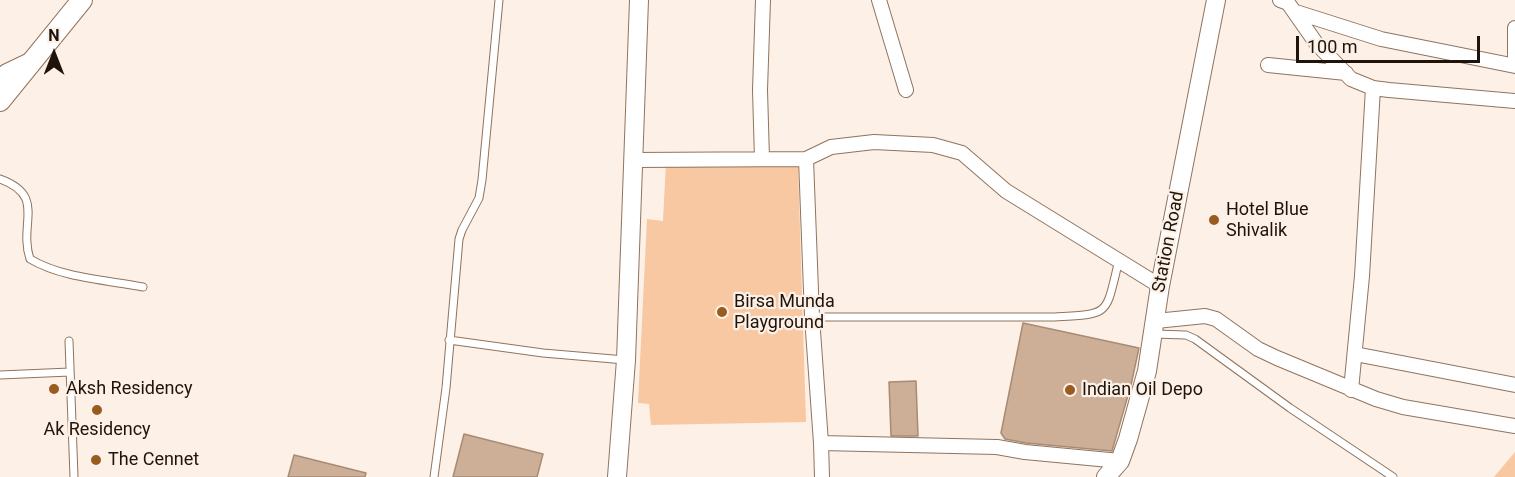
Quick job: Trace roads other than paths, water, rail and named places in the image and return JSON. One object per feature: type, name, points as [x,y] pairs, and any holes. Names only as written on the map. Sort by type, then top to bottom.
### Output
[{"type":"main road","points":[[0,101],[82,0]]},
{"type":"main road","points":[[0,88],[12,75],[30,62]]},
{"type":"street","points":[[617,477],[626,360],[639,0]]},
{"type":"street","points":[[762,159],[760,90],[763,0]]},
{"type":"street","points":[[879,0],[906,90]]},
{"type":"street","name":"Station Road","points":[[1112,472],[1142,392],[1160,285],[1216,0]]},
{"type":"street","points":[[1280,0],[1288,3],[1316,43],[1352,79],[1373,88],[1515,100]]},
{"type":"street","points":[[1296,12],[1381,39],[1515,66]]},
{"type":"street","points":[[1515,28],[1515,57]]},
{"type":"street","points":[[0,81],[7,73],[30,62]]},
{"type":"street","points":[[0,108],[21,84],[30,62]]},
{"type":"street","points":[[1268,65],[1297,66],[1346,73]]},
{"type":"street","points":[[1351,390],[1362,276],[1373,88]]},
{"type":"street","points":[[633,160],[806,159],[822,150],[844,144],[874,142],[911,143],[946,148],[962,153],[1006,191],[1160,285]]},
{"type":"street","points":[[806,159],[812,317],[822,477]]},
{"type":"street","points":[[1154,327],[1204,316],[1216,319],[1258,349],[1351,390],[1403,407],[1515,426]]},
{"type":"street","points":[[1355,354],[1515,385]]},
{"type":"street","points":[[821,443],[997,447],[1112,472]]},
{"type":"lane","points":[[434,477],[446,388],[459,239],[479,198],[482,180],[499,0]]},
{"type":"lane","points":[[0,179],[22,191],[28,203],[26,236],[30,259],[71,274],[143,286]]},
{"type":"lane","points":[[812,317],[1093,315],[1102,311],[1108,302],[1119,260]]},
{"type":"lane","points":[[1154,327],[1195,339],[1290,408],[1394,477]]},
{"type":"lane","points":[[449,340],[543,353],[626,360]]},
{"type":"lane","points":[[69,341],[74,477]]},
{"type":"lane","points":[[0,375],[70,372]]},
{"type":"place","name":"Hotel Blue Shivalik","points":[[1214,220]]},
{"type":"place","name":"Birsa Munda Playground","points":[[722,312]]},
{"type":"place","name":"Aksh Residency","points":[[54,389]]},
{"type":"place","name":"Indian Oil Depo","points":[[1070,390]]},
{"type":"place","name":"Ak Residency","points":[[97,410]]},
{"type":"place","name":"The Cennet","points":[[96,460]]}]
